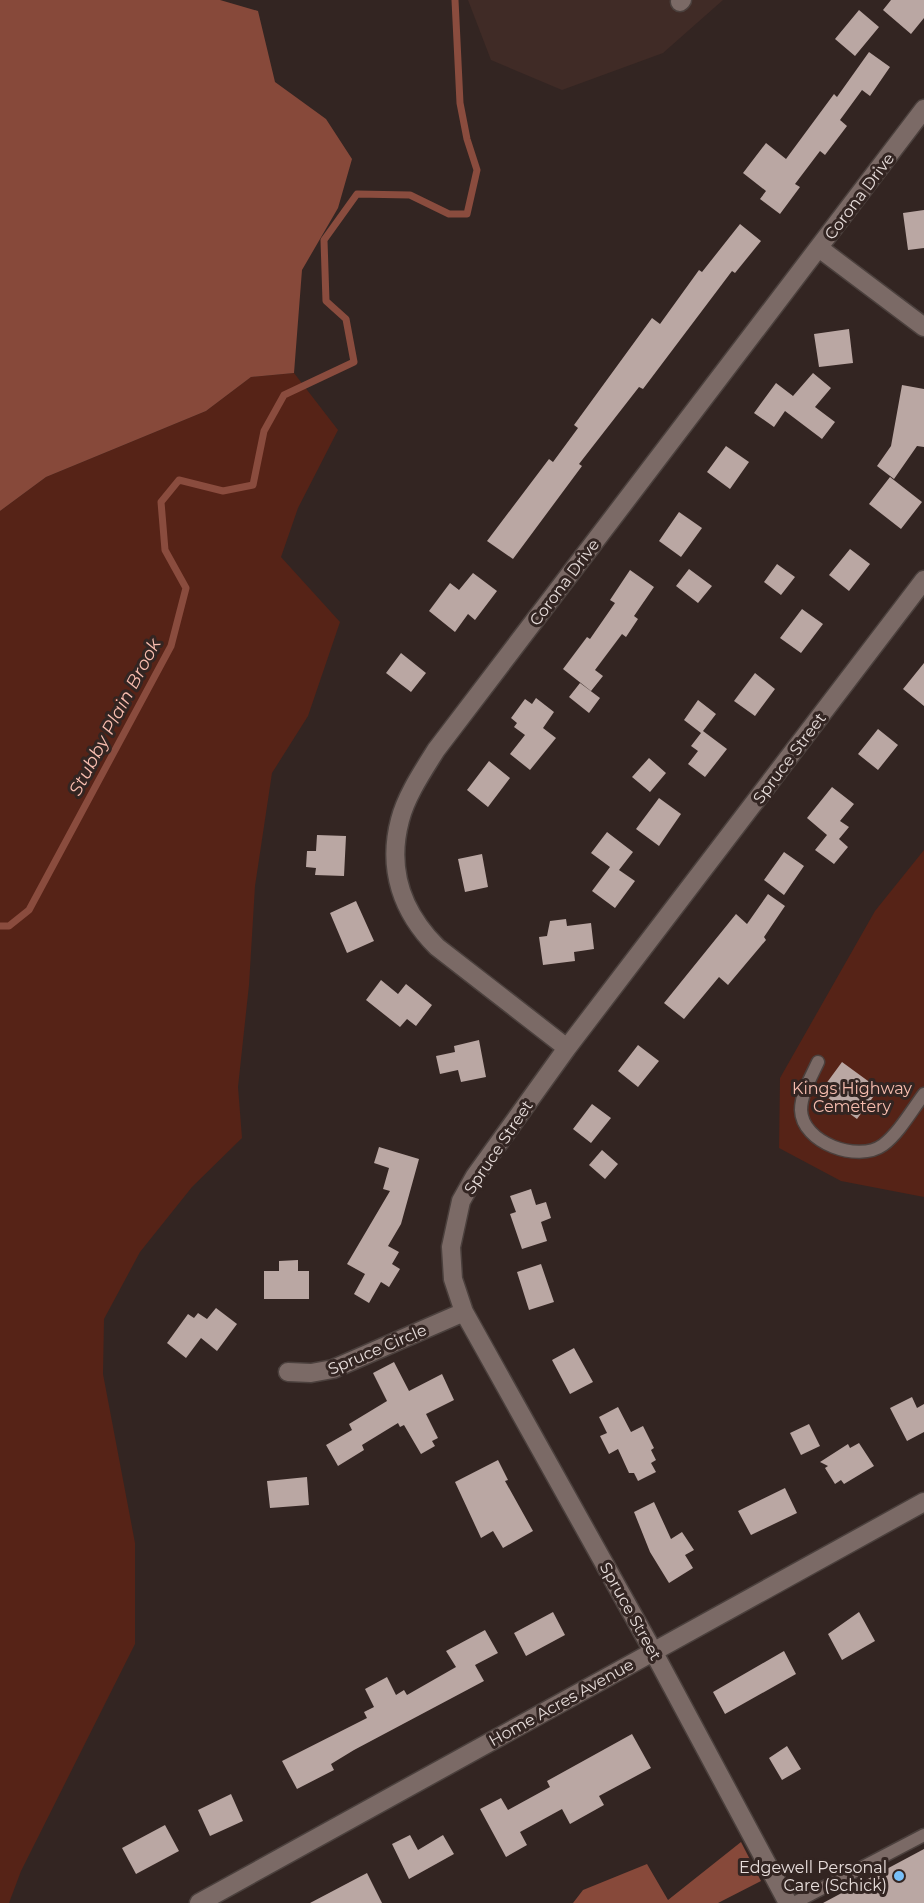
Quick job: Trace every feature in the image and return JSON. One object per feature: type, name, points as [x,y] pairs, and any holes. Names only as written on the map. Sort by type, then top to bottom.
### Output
[{"type":"street","name":"Corona Drive","points":[[567,1048],[436,947],[422,932],[400,893],[396,872],[400,819],[436,750],[924,109]]},
{"type":"street","points":[[819,248],[924,327]]},
{"type":"street","name":"Spruce Street","points":[[788,1903],[653,1651],[464,1312],[453,1279],[453,1234],[461,1202],[475,1176],[567,1048],[924,580]]},
{"type":"street","name":"Spruce Circle","points":[[288,1372],[311,1373],[333,1369],[464,1312]]},
{"type":"street","name":"Home Acres Avenue","points":[[199,1903],[924,1502]]},
{"type":"lane","points":[[818,1062],[805,1091],[801,1111],[807,1128],[828,1143],[846,1151],[865,1153],[883,1145],[924,1094]]},
{"type":"lane","points":[[794,1903],[924,1835]]},
{"type":"shaded area","points":[[0,0],[220,0],[258,11],[275,82],[326,119],[352,159],[338,208],[302,270],[294,373],[251,377],[206,411],[46,477],[0,511]]},
{"type":"shaded area","points":[[468,0],[723,0],[663,53],[562,90],[491,60]]},
{"type":"shaded area","points":[[741,1842],[761,1881],[718,1903],[573,1903],[583,1890],[647,1864],[668,1900]]},
{"type":"green space","points":[[294,373],[338,430],[298,508],[281,557],[340,622],[308,716],[272,773],[255,886],[249,985],[238,1087],[242,1138],[192,1187],[140,1252],[104,1319],[103,1374],[135,1543],[135,1644],[21,1871],[9,1903],[0,1903],[0,511],[46,477],[206,411],[251,377]]},
{"type":"green space","name":"Kings Highway Cemetery","points":[[924,850],[924,1197],[841,1181],[779,1148],[780,1078],[875,911]]},
{"type":"building","points":[[891,0],[924,0],[924,18],[911,34],[883,10]]},
{"type":"building","points":[[859,10],[879,27],[855,56],[835,39]]},
{"type":"building","points":[[869,52],[890,67],[870,96],[862,90],[840,120],[847,126],[825,155],[820,151],[795,184],[800,187],[780,214],[760,199],[766,191],[743,173],[766,143],[786,159],[834,94],[837,97]]},
{"type":"building","points":[[924,210],[924,248],[908,250],[903,213]]},
{"type":"building","points":[[740,224],[761,241],[735,273],[732,271],[643,389],[639,387],[579,464],[582,466],[513,559],[487,541],[549,459],[553,462],[578,428],[574,425],[652,318],[660,324],[699,270],[702,272]]},
{"type":"building","points":[[849,329],[853,363],[819,367],[814,334]]},
{"type":"building","points":[[813,373],[831,388],[815,407],[835,422],[822,439],[785,411],[774,427],[754,413],[776,383],[793,396]]},
{"type":"building","points":[[902,385],[924,389],[924,447],[917,446],[894,479],[877,466],[891,446]]},
{"type":"building","points":[[726,446],[749,462],[730,489],[707,472]]},
{"type":"building","points":[[890,477],[922,502],[901,529],[869,504]]},
{"type":"building","points":[[679,512],[702,528],[681,557],[659,541]]},
{"type":"building","points":[[850,549],[870,564],[849,591],[829,575]]},
{"type":"building","points":[[777,564],[795,577],[781,595],[764,582]]},
{"type":"building","points":[[689,569],[712,586],[698,603],[676,586]]},
{"type":"building","points":[[630,570],[654,587],[634,616],[638,619],[626,637],[622,634],[595,670],[603,676],[591,691],[563,669],[587,637],[590,639],[615,603],[610,600]]},
{"type":"building","points":[[473,573],[497,591],[475,620],[468,614],[455,632],[429,611],[450,583],[459,590]]},
{"type":"building","points":[[802,609],[823,624],[801,653],[780,638]]},
{"type":"building","points":[[401,653],[426,673],[411,692],[386,673]]},
{"type":"building","points":[[924,663],[924,706],[903,689]]},
{"type":"building","points":[[755,673],[775,689],[755,716],[734,701]]},
{"type":"building","points":[[580,683],[600,698],[589,713],[569,697]]},
{"type":"building","points":[[536,698],[554,712],[543,728],[556,738],[530,770],[510,754],[525,735],[514,727],[517,723],[511,718],[525,699],[532,704]]},
{"type":"building","points":[[698,700],[716,714],[703,731],[727,749],[705,777],[688,764],[698,751],[691,746],[701,733],[684,720]]},
{"type":"building","points":[[878,729],[898,745],[878,770],[858,754]]},
{"type":"building","points":[[649,758],[666,773],[650,792],[632,777]]},
{"type":"building","points":[[489,761],[510,778],[488,807],[467,790]]},
{"type":"building","points":[[832,787],[854,804],[840,821],[849,827],[839,839],[848,847],[834,864],[815,850],[827,835],[807,818]]},
{"type":"building","points":[[659,798],[681,814],[659,846],[636,829]]},
{"type":"building","points":[[607,832],[633,852],[619,870],[635,881],[615,908],[592,891],[610,867],[591,853]]},
{"type":"building","points":[[317,835],[346,836],[344,876],[315,875],[316,868],[306,867],[307,851],[316,851]]},
{"type":"building","points":[[784,852],[804,866],[784,895],[764,880]]},
{"type":"building","points":[[482,854],[488,887],[465,892],[458,859]]},
{"type":"building","points":[[768,894],[785,906],[764,937],[766,940],[728,985],[719,977],[684,1019],[664,1003],[736,914],[747,924]]},
{"type":"building","points":[[356,901],[374,941],[347,953],[330,913]]},
{"type":"building","points":[[566,919],[567,926],[591,923],[594,949],[574,952],[575,961],[543,965],[539,937],[547,936],[550,921]]},
{"type":"building","points":[[381,980],[398,994],[406,984],[432,1005],[416,1026],[407,1019],[400,1027],[366,1000]]},
{"type":"building","points":[[479,1040],[486,1077],[461,1082],[458,1070],[440,1074],[436,1056],[455,1052],[454,1046]]},
{"type":"building","points":[[638,1045],[659,1061],[638,1087],[618,1071]]},
{"type":"building","points":[[842,1062],[879,1089],[857,1119],[820,1092]]},
{"type":"building","points":[[592,1104],[611,1118],[591,1143],[573,1129]]},
{"type":"building","points":[[379,1147],[419,1159],[401,1224],[388,1246],[399,1252],[392,1264],[400,1269],[389,1287],[381,1282],[369,1303],[354,1294],[365,1274],[347,1264],[390,1191],[383,1189],[389,1168],[374,1163]]},
{"type":"building","points":[[602,1150],[618,1164],[605,1179],[589,1165]]},
{"type":"building","points":[[531,1189],[536,1205],[546,1202],[551,1218],[541,1222],[547,1241],[522,1249],[510,1214],[516,1212],[510,1196]]},
{"type":"building","points":[[298,1260],[298,1271],[309,1271],[309,1299],[264,1299],[264,1271],[279,1271],[279,1261]]},
{"type":"building","points":[[541,1264],[554,1302],[529,1310],[517,1272]]},
{"type":"building","points":[[216,1308],[237,1324],[217,1351],[201,1338],[186,1358],[167,1343],[188,1314],[194,1318],[198,1313],[207,1319]]},
{"type":"building","points":[[574,1348],[593,1382],[570,1394],[552,1360]]},
{"type":"building","points":[[394,1362],[409,1391],[442,1374],[454,1400],[426,1414],[438,1438],[432,1441],[435,1446],[421,1454],[404,1425],[400,1427],[398,1423],[362,1445],[364,1450],[338,1466],[326,1445],[352,1430],[349,1424],[387,1401],[373,1373]]},
{"type":"building","points":[[912,1397],[917,1408],[924,1404],[924,1432],[907,1441],[890,1408]]},
{"type":"building","points":[[618,1407],[631,1432],[643,1426],[654,1448],[651,1450],[656,1460],[651,1463],[656,1472],[638,1481],[634,1473],[629,1473],[618,1449],[609,1454],[600,1436],[607,1433],[599,1417]]},
{"type":"building","points":[[809,1424],[820,1446],[801,1455],[790,1433]]},
{"type":"building","points":[[859,1443],[874,1466],[844,1484],[841,1480],[835,1484],[825,1468],[828,1466],[820,1462],[848,1444],[850,1448]]},
{"type":"building","points":[[498,1460],[508,1480],[505,1481],[533,1531],[503,1548],[493,1531],[481,1538],[455,1482]]},
{"type":"building","points":[[307,1477],[309,1505],[270,1508],[267,1481]]},
{"type":"building","points":[[785,1488],[797,1513],[751,1535],[738,1511]]},
{"type":"building","points":[[654,1502],[671,1539],[682,1532],[694,1550],[685,1555],[693,1568],[669,1583],[650,1552],[634,1512]]},
{"type":"building","points":[[553,1612],[565,1635],[526,1656],[514,1633]]},
{"type":"building","points":[[859,1612],[875,1641],[842,1660],[828,1634]]},
{"type":"building","points":[[485,1630],[498,1653],[475,1665],[484,1681],[354,1750],[331,1764],[334,1770],[297,1789],[282,1761],[367,1718],[364,1712],[374,1707],[365,1689],[387,1677],[396,1695],[404,1690],[407,1695],[456,1667],[446,1651]]},
{"type":"building","points":[[784,1651],[796,1674],[725,1714],[713,1692]]},
{"type":"building","points":[[632,1734],[651,1768],[599,1796],[604,1805],[570,1824],[562,1809],[520,1832],[527,1845],[506,1857],[480,1809],[501,1798],[508,1810],[550,1787],[547,1781]]},
{"type":"building","points":[[787,1746],[801,1769],[782,1780],[769,1758]]},
{"type":"building","points":[[231,1794],[243,1821],[210,1836],[198,1810]]},
{"type":"building","points":[[165,1825],[179,1851],[136,1874],[122,1848]]},
{"type":"building","points":[[410,1835],[418,1850],[443,1835],[454,1854],[409,1879],[392,1844]]},
{"type":"building","name":"Edgewell Personal Care (Schick)","points":[[924,1849],[924,1903],[823,1903]]},
{"type":"building","points":[[367,1873],[382,1903],[310,1903]]},
{"type":"waterway","name":"Stubby Plain Brook","points":[[0,926],[9,926],[29,910],[171,646],[186,588],[165,550],[161,502],[179,480],[223,491],[253,485],[264,431],[284,395],[354,362],[346,319],[326,301],[324,240],[357,194],[410,195],[449,214],[467,214],[477,170],[467,139],[460,103],[455,0]]},
{"type":"place","name":"Edgewell Personal Care (Schick)","points":[[899,1876]]}]
